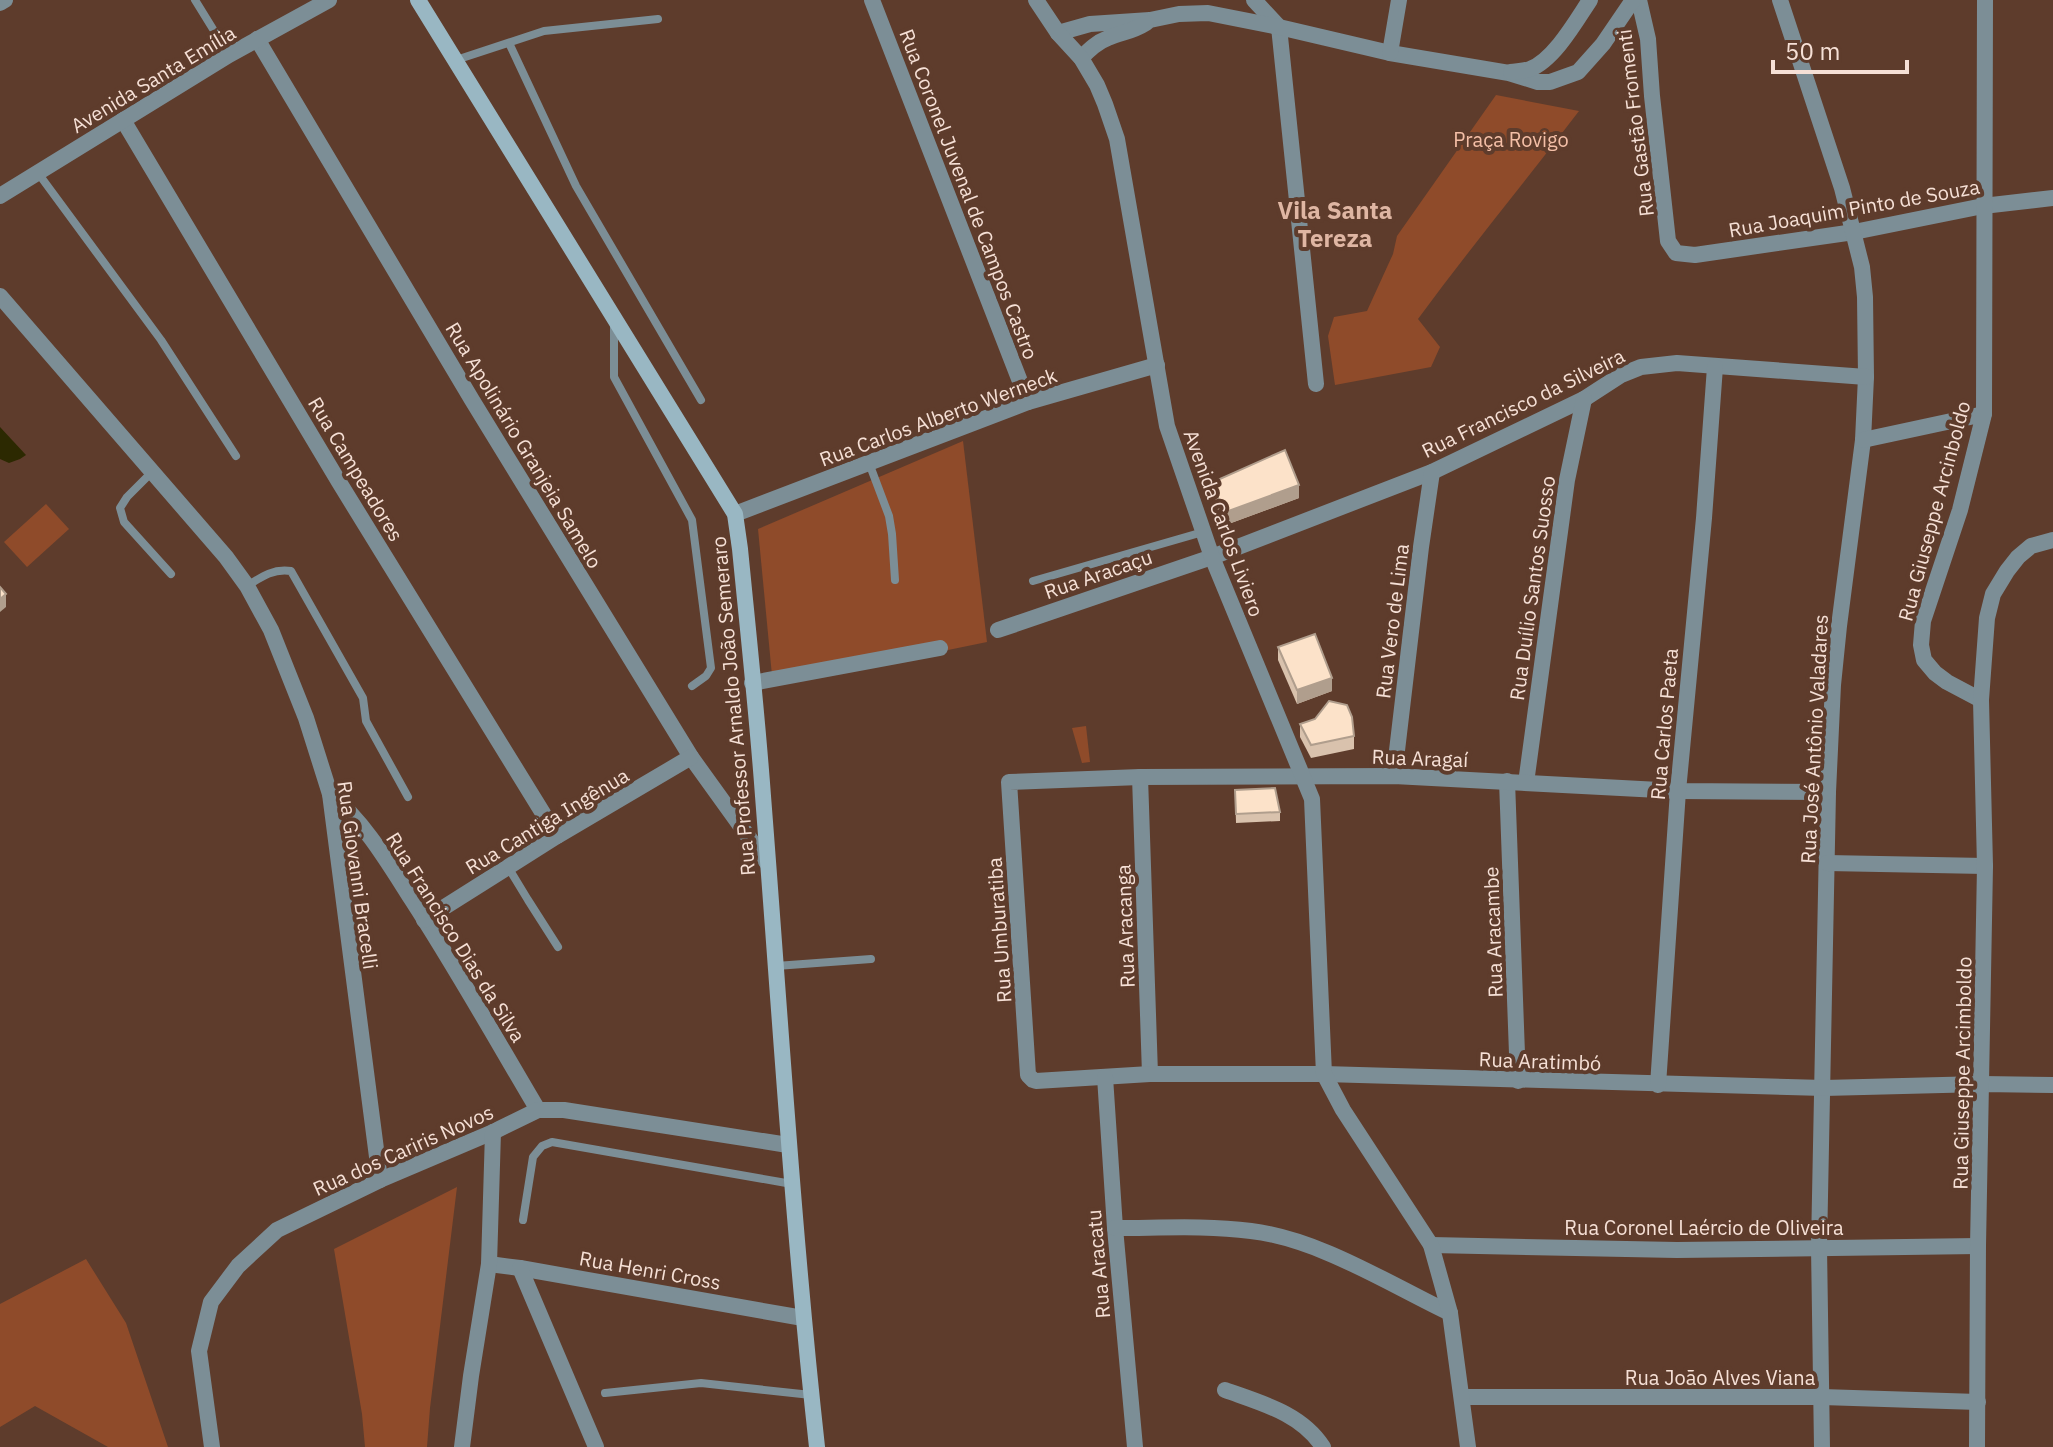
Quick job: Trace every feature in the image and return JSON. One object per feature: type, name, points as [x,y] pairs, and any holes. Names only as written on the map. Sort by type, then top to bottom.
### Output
[{"type":"main road","name":"Rua Professor Arnaldo João Semeraro","points":[[418,0],[735,514],[768,864],[803,1318],[817,1447]]},
{"type":"street","points":[[0,3],[5,0]]},
{"type":"street","name":"Avenida Santa Emília","points":[[0,196],[229,55],[329,0]]},
{"type":"street","name":"Rua Coronel Juvenal de Campos Castro","points":[[872,0],[1028,402]]},
{"type":"street","name":"Avenida Carlos Liviero","points":[[1036,0],[1058,33],[1081,58],[1097,85],[1117,139],[1167,426],[1212,557],[1312,799],[1324,1074]]},
{"type":"street","points":[[1254,0],[1279,27],[1316,384]]},
{"type":"street","points":[[1390,53],[1399,0]]},
{"type":"street","points":[[1509,73],[1531,69],[1542,62],[1553,52],[1590,0]]},
{"type":"street","points":[[1058,33],[1090,24],[1208,13],[1390,53],[1550,82],[1578,72],[1636,0]]},
{"type":"street","name":"Rua Gastão Fromenti","points":[[1636,0],[1648,39],[1668,241]]},
{"type":"street","name":"Rua Giuseppe Arcinboldo","points":[[1981,700],[1935,673],[1924,660],[1921,645],[1923,621],[1960,510],[1984,414],[1985,0]]},
{"type":"street","name":"Rua José Antônio Valadares","points":[[1785,1],[1854,232],[1865,297],[1863,440],[1833,685],[1828,792],[1819,1247],[1822,1447]]},
{"type":"street","points":[[1081,58],[1091,47],[1107,38],[1134,31],[1150,20]]},
{"type":"street","name":"Rua Apolinário Granjeia Samelo","points":[[257,39],[472,400],[691,757],[768,864]]},
{"type":"street","name":"Rua Campeadores","points":[[123,120],[348,496],[557,836]]},
{"type":"street","name":"Rua Joaquim Pinto de Souza","points":[[1668,241],[1676,253],[1695,255],[1854,232],[1983,206],[2053,198]]},
{"type":"street","name":"Rua Giovanni Bracelli","points":[[0,296],[226,557],[247,586],[271,630],[306,718],[330,794],[380,1180]]},
{"type":"street","name":"Rua Francisco da Silveira","points":[[1212,557],[1432,472],[1584,399],[1621,375],[1641,367],[1677,363],[1866,377]]},
{"type":"street","name":"Rua Carlos Alberto Werneck","points":[[735,514],[1028,402],[1157,365]]},
{"type":"street","name":"Rua Carlos Paeta","points":[[1658,1085],[1678,791],[1715,367]]},
{"type":"street","name":"Rua Duílio Santos Suosso","points":[[1526,783],[1567,480],[1584,399]]},
{"type":"street","points":[[1863,440],[1984,414]]},
{"type":"street","name":"Rua Vero de Lima","points":[[1394,776],[1432,472]]},
{"type":"street","name":"Rua Giuseppe Arcimboldo","points":[[1977,1447],[1985,866],[1981,700],[1987,618],[1993,594],[2018,557],[2031,546],[2053,540]]},
{"type":"street","name":"Rua Aracaçu","points":[[998,630],[1212,557]]},
{"type":"street","points":[[752,683],[940,648]]},
{"type":"street","name":"Rua Cantiga Ingênua","points":[[424,920],[691,757]]},
{"type":"street","name":"Rua Aragaí","points":[[1009,782],[1140,777],[1394,776],[1678,791],[1828,792]]},
{"type":"street","name":"Rua Aracanga","points":[[1140,777],[1150,1074]]},
{"type":"street","name":"Rua Aracambe","points":[[1507,781],[1518,1081]]},
{"type":"street","name":"Rua Umburatiba","points":[[1009,782],[1028,1075]]},
{"type":"street","name":"Rua Francisco Dias da Silva","points":[[330,794],[357,819],[424,920],[538,1110]]},
{"type":"street","points":[[1827,863],[1985,866]]},
{"type":"street","name":"Rua Aratimbó","points":[[1028,1075],[1036,1081],[1150,1074],[1324,1074],[1824,1088],[2053,1085]]},
{"type":"street","points":[[1324,1074],[1343,1110],[1431,1245],[1450,1313],[1468,1447]]},
{"type":"street","name":"Rua Aracatu","points":[[1105,1077],[1135,1447]]},
{"type":"street","name":"Rua dos Cariris Novos","points":[[212,1447],[199,1351],[211,1302],[238,1266],[277,1230],[380,1180],[538,1110],[564,1110],[788,1145]]},
{"type":"street","points":[[462,1447],[489,1264],[493,1132]]},
{"type":"street","points":[[1115,1228],[1253,1231],[1306,1244],[1450,1313]]},
{"type":"street","name":"Rua Coronel Laércio de Oliveira","points":[[1431,1245],[1677,1250],[1978,1246]]},
{"type":"street","name":"Rua Henri Cross","points":[[489,1264],[803,1318]]},
{"type":"street","points":[[520,1268],[596,1447]]},
{"type":"street","points":[[1225,1390],[1281,1410],[1318,1439],[1323,1447]]},
{"type":"street","name":"Rua João Alves Viana","points":[[1462,1397],[1822,1397],[1978,1402]]},
{"type":"lane","points":[[195,0],[229,55]]},
{"type":"lane","points":[[456,60],[544,31],[658,19]]},
{"type":"lane","points":[[509,43],[576,186],[701,400]]},
{"type":"lane","points":[[38,173],[161,340],[236,456]]},
{"type":"lane","points":[[614,316],[614,377],[692,520],[711,668],[692,686]]},
{"type":"lane","points":[[869,463],[889,516],[895,580]]},
{"type":"lane","points":[[152,472],[120,508],[124,522],[171,574]]},
{"type":"lane","points":[[1033,581],[1203,532]]},
{"type":"lane","points":[[247,586],[282,569],[291,571],[363,698],[366,721],[408,797]]},
{"type":"lane","points":[[508,867],[558,947]]},
{"type":"lane","points":[[776,966],[871,959]]},
{"type":"lane","points":[[523,1220],[533,1157],[542,1146],[552,1142],[792,1184]]},
{"type":"lane","points":[[605,1393],[701,1383],[811,1395]]},
{"type":"green space","name":"Praça Rovigo","points":[[1496,95],[1579,111],[1418,319],[1440,347],[1431,367],[1335,385],[1328,336],[1334,317],[1367,311],[1393,254],[1397,236]]},
{"type":"green space","points":[[963,441],[987,642],[773,686],[758,529]]},
{"type":"green space","points":[[46,504],[69,529],[27,567],[4,542]]},
{"type":"green space","points":[[1086,726],[1090,762],[1082,763],[1072,728]]},
{"type":"green space","points":[[457,1187],[427,1447],[365,1447],[334,1249]]},
{"type":"green space","points":[[86,1259],[126,1323],[168,1447],[108,1447],[35,1406],[0,1427],[0,1304]]},
{"type":"shaded area","points":[[0,427],[26,455],[9,463],[0,459]]},
{"type":"building","points":[[1285,450],[1299,485],[1223,513],[1213,482]]},
{"type":"building","points":[[1315,634],[1332,678],[1297,690],[1278,647]]},
{"type":"building","points":[[1329,701],[1347,705],[1354,736],[1311,745],[1300,724],[1315,719]]},
{"type":"building","points":[[1275,788],[1280,812],[1236,814],[1235,790]]},
{"type":"district","name":"Vila Santa Tereza","points":[[1335,224]]}]
